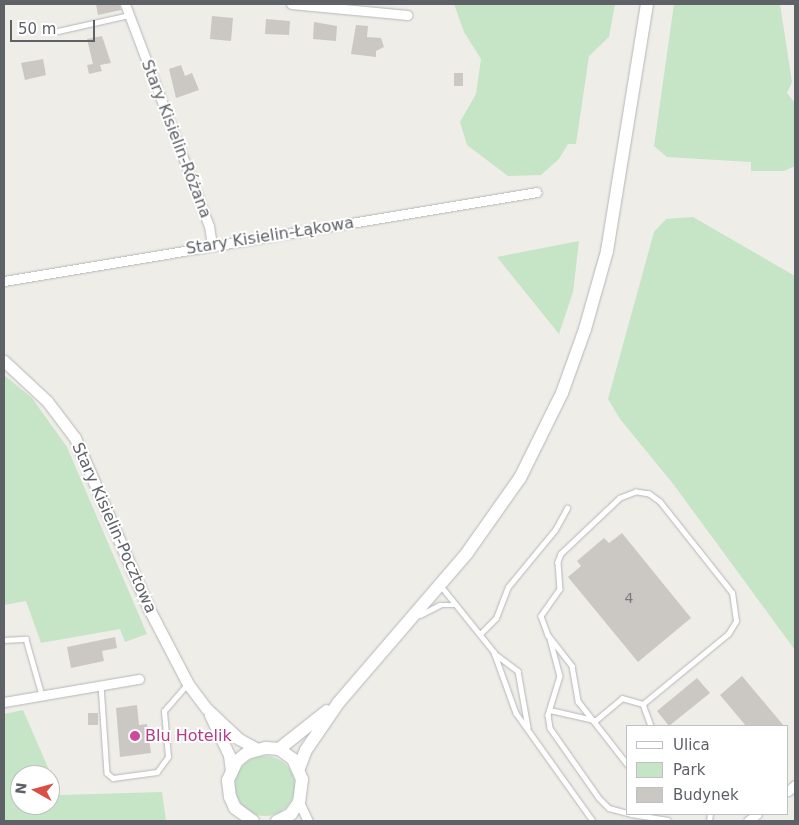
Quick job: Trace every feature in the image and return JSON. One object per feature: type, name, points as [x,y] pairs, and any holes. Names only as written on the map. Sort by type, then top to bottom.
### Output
[{"type":"main road","points":[[277,821],[290,814],[299,802],[303,787],[299,768],[306,750],[339,702],[467,554],[520,478],[548,424],[573,365],[607,251],[647,4]]},
{"type":"main road","points":[[234,821],[235,808],[228,789],[231,771],[247,753],[257,749],[279,749],[339,702]]},
{"type":"main road","points":[[279,749],[299,768]]},
{"type":"main road","points":[[235,808],[253,821]]},
{"type":"street","name":"Stary Kisielin-Różana","points":[[125,4],[208,226],[212,246]]},
{"type":"street","points":[[291,4],[407,15]]},
{"type":"street","name":"Stary Kisielin-Łąkowa","points":[[4,281],[537,192]]},
{"type":"street","name":"Stary Kisielin-Pocztowa","points":[[4,361],[47,401],[75,438],[149,609],[188,684],[207,709],[239,739],[257,749]]},
{"type":"street","points":[[4,702],[139,679]]},
{"type":"street","name":"Stary Kisielin-Pocztowa","points":[[207,709],[229,755],[231,771]]},
{"type":"street","points":[[299,802],[308,821]]},
{"type":"lane","points":[[58,31],[129,15]]},
{"type":"lane","points":[[626,812],[609,808],[599,798],[550,728],[550,710],[560,676],[541,616],[560,589],[558,562],[562,554],[620,498],[636,492],[649,494],[660,502],[732,593],[736,621],[728,634],[643,704]]},
{"type":"lane","points":[[481,632],[496,618],[508,588],[555,530],[568,508]]},
{"type":"lane","points":[[440,585],[481,632],[494,652],[516,713],[593,821]]},
{"type":"lane","points":[[406,624],[440,605],[459,606]]},
{"type":"lane","points":[[548,635],[572,666],[578,701],[626,762]]},
{"type":"lane","points":[[4,640],[26,638],[42,695]]},
{"type":"lane","points":[[494,652],[518,671],[529,731]]},
{"type":"lane","points":[[101,685],[106,773],[113,778],[157,772],[168,758],[164,711],[188,684]]},
{"type":"lane","points":[[595,721],[622,698],[643,704]]},
{"type":"lane","points":[[643,704],[651,725]]},
{"type":"lane","points":[[550,710],[595,721]]},
{"type":"lane","points":[[637,815],[668,821]]},
{"type":"green space","points":[[454,4],[615,4],[609,37],[589,56],[576,144],[568,144],[559,159],[541,175],[508,176],[467,145],[460,122],[476,94],[481,59],[464,32]]},
{"type":"green space","points":[[674,4],[780,4],[792,82],[787,93],[795,103],[795,166],[784,171],[751,171],[751,162],[667,157],[654,146]]},
{"type":"green space","points":[[693,217],[795,276],[795,650],[674,485],[620,419],[608,399],[654,232],[666,219]]},
{"type":"green space","points":[[579,241],[573,292],[559,334],[497,257]]},
{"type":"green space","points":[[4,375],[32,398],[67,447],[147,634],[125,642],[120,629],[41,643],[26,601],[4,605]]},
{"type":"green space","points":[[23,710],[47,765],[10,765],[10,815],[60,815],[60,795],[162,792],[166,821],[4,821],[4,714]]},
{"type":"green space","points":[[265,756],[282,761],[290,769],[295,786],[290,803],[282,811],[265,816],[248,811],[240,803],[235,786],[240,769],[248,761]]},
{"type":"building","points":[[96,4],[119,4],[121,10],[98,15]]},
{"type":"building","points":[[212,16],[233,18],[231,41],[210,39]]},
{"type":"building","points":[[266,19],[290,21],[289,35],[265,34]]},
{"type":"building","points":[[314,22],[337,26],[336,41],[313,39]]},
{"type":"building","points":[[356,25],[368,26],[367,37],[381,38],[384,47],[376,51],[376,57],[351,54]]},
{"type":"building","points":[[102,36],[111,63],[100,65],[102,71],[89,74],[87,65],[93,64],[87,39]]},
{"type":"building","points":[[43,59],[46,75],[25,80],[21,63]]},
{"type":"building","points":[[181,65],[185,76],[192,73],[199,90],[176,98],[169,69]]},
{"type":"building","points":[[454,73],[463,73],[463,86],[454,86]]},
{"type":"building","points":[[622,533],[691,618],[638,662],[568,577],[581,566],[577,561],[604,538],[609,543]]},
{"type":"building","points":[[115,637],[117,648],[102,651],[104,661],[71,668],[67,647]]},
{"type":"building","points":[[742,676],[783,725],[745,725],[720,695]]},
{"type":"building","points":[[697,678],[710,693],[670,725],[657,711]]},
{"type":"building","name":"Blu Hotelik","points":[[137,705],[139,725],[147,724],[151,753],[120,757],[116,708]]},
{"type":"building","points":[[88,713],[98,713],[98,725],[88,725]]},
{"type":"place","name":"Blu Hotelik","points":[[135,736]]}]
